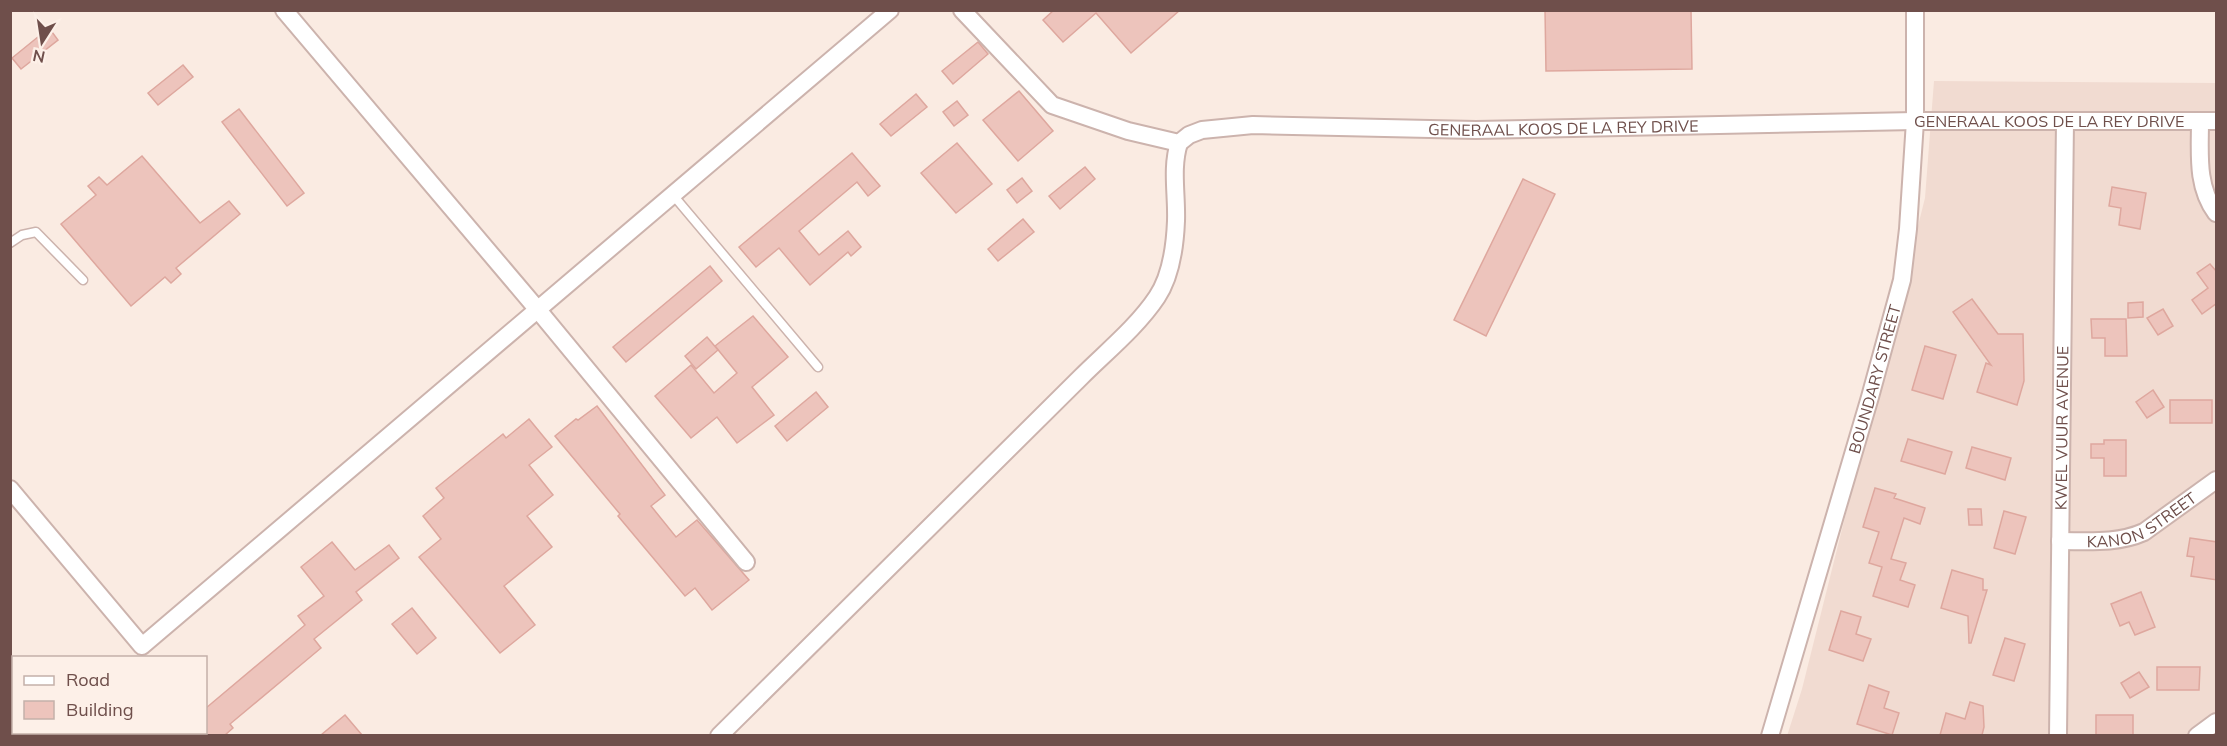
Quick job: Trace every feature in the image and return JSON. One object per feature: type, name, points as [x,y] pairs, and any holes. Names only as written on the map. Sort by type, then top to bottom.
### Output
[{"type":"street","points":[[284,10],[538,310],[746,562]]},
{"type":"street","points":[[10,489],[142,646],[890,10]]},
{"type":"street","points":[[718,735],[1140,317],[1158,295],[1170,266],[1176,222],[1175,156],[1179,143],[1128,131],[1052,105],[962,10]]},
{"type":"street","name":"BOUNDARY STREET","points":[[1770,735],[1870,397],[1902,280],[1908,229],[1915,121],[1915,10]]},
{"type":"street","name":"GENERAAL KOOS DE LA REY DRIVE","points":[[1179,143],[1189,135],[1202,130],[1253,125],[1476,130],[1915,121],[2208,121]]},
{"type":"street","name":"KWEL VUUR AVENUE","points":[[2058,735],[2065,121]]},
{"type":"street","points":[[2208,121],[2202,181],[2205,195],[2217,213]]},
{"type":"street","name":"KANON STREET","points":[[2060,541],[2121,540],[2134,536],[2217,480]]},
{"type":"street","points":[[2197,735],[2217,722]]},
{"type":"lane","points":[[673,195],[818,367]]},
{"type":"lane","points":[[10,243],[36,232],[83,280]]},
{"type":"shaded area","points":[[1934,81],[2216,83],[2216,735],[1787,736],[1802,689],[1925,198]]},
{"type":"building","points":[[1054,10],[1180,10],[1131,53],[1096,13],[1063,42],[1043,20]]},
{"type":"building","points":[[1545,10],[1691,10],[1692,69],[1546,71]]},
{"type":"building","points":[[49,28],[58,40],[21,69],[12,58]]},
{"type":"building","points":[[978,42],[988,54],[953,84],[942,71]]},
{"type":"building","points":[[183,65],[193,77],[158,105],[148,93]]},
{"type":"building","points":[[1019,91],[1053,131],[1018,161],[983,120]]},
{"type":"building","points":[[916,94],[927,107],[891,136],[880,124]]},
{"type":"building","points":[[957,101],[968,115],[954,126],[943,112]]},
{"type":"building","points":[[239,109],[304,193],[287,206],[222,122]]},
{"type":"building","points":[[957,143],[992,184],[956,213],[921,173]]},
{"type":"building","points":[[852,153],[880,186],[868,196],[857,182],[799,231],[819,255],[848,231],[861,247],[851,256],[848,252],[810,285],[779,248],[756,267],[739,247]]},
{"type":"building","points":[[142,156],[200,223],[229,201],[240,214],[176,268],[181,274],[171,283],[165,277],[131,306],[61,224],[96,195],[88,186],[99,177],[107,185]]},
{"type":"building","points":[[1085,167],[1095,179],[1060,209],[1049,196]]},
{"type":"building","points":[[1022,178],[1032,191],[1017,203],[1007,190]]},
{"type":"building","points":[[1523,179],[1555,194],[1486,336],[1454,320]]},
{"type":"building","points":[[2112,187],[2146,193],[2140,229],[2119,225],[2121,208],[2109,206]]},
{"type":"building","points":[[1023,219],[1034,232],[998,261],[988,249]]},
{"type":"building","points":[[2210,264],[2217,272],[2217,303],[2202,314],[2192,300],[2208,288],[2197,273]]},
{"type":"building","points":[[710,266],[722,281],[626,362],[613,347]]},
{"type":"building","points":[[1972,299],[1998,334],[2023,334],[2024,381],[2017,405],[1977,392],[1986,363],[1991,365],[1953,312]]},
{"type":"building","points":[[2143,302],[2143,317],[2128,318],[2128,303]]},
{"type":"building","points":[[2163,309],[2173,326],[2158,335],[2147,318]]},
{"type":"building","points":[[753,316],[788,357],[752,387],[774,415],[737,443],[717,417],[691,438],[655,396],[691,365],[714,393],[737,373],[715,346]]},
{"type":"building","points":[[2091,319],[2126,319],[2127,356],[2105,356],[2105,338],[2092,338]]},
{"type":"building","points":[[707,337],[718,350],[696,369],[685,356]]},
{"type":"building","points":[[1925,346],[1956,355],[1943,399],[1912,390]]},
{"type":"building","points":[[2153,390],[2164,407],[2147,418],[2136,402]]},
{"type":"building","points":[[816,392],[828,407],[787,441],[775,426]]},
{"type":"building","points":[[2170,400],[2212,400],[2212,423],[2170,423]]},
{"type":"building","points":[[597,406],[665,495],[651,506],[676,537],[697,520],[749,580],[712,610],[695,588],[685,596],[555,436]]},
{"type":"building","points":[[529,419],[552,447],[529,465],[553,495],[527,516],[552,547],[504,586],[535,625],[500,653],[419,557],[441,539],[423,516],[444,498],[436,488],[503,434],[506,438]]},
{"type":"building","points":[[1908,439],[1952,452],[1945,474],[1901,461]]},
{"type":"building","points":[[2104,440],[2126,440],[2126,476],[2104,476],[2104,458],[2091,458],[2091,444],[2104,444]]},
{"type":"building","points":[[1972,447],[2011,458],[2005,480],[1966,468]]},
{"type":"building","points":[[1875,488],[1896,494],[1894,498],[1925,508],[1920,524],[1904,518],[1891,559],[1906,563],[1900,580],[1915,585],[1908,607],[1873,596],[1882,567],[1869,563],[1879,532],[1863,527]]},
{"type":"building","points":[[1968,509],[1981,509],[1982,525],[1969,525]]},
{"type":"building","points":[[2004,511],[2026,517],[2015,554],[1994,548]]},
{"type":"building","points":[[2190,538],[2217,542],[2217,580],[2191,576],[2194,557],[2187,556]]},
{"type":"building","points":[[332,542],[355,570],[389,545],[399,558],[356,592],[362,600],[314,639],[321,648],[230,724],[233,728],[225,735],[206,735],[207,707],[305,625],[298,616],[324,596],[301,567]]},
{"type":"building","points":[[1952,570],[1983,579],[1983,590],[1987,590],[1971,643],[1969,643],[1968,616],[1941,608]]},
{"type":"building","points":[[2141,592],[2155,627],[2135,635],[2129,622],[2120,626],[2111,604]]},
{"type":"building","points":[[412,608],[436,638],[417,654],[392,624]]},
{"type":"building","points":[[1841,611],[1861,617],[1856,634],[1871,639],[1863,661],[1829,650]]},
{"type":"building","points":[[2005,638],[2025,644],[2014,681],[1993,675]]},
{"type":"building","points":[[2157,667],[2200,667],[2199,690],[2157,690]]},
{"type":"building","points":[[2139,672],[2149,687],[2130,698],[2121,683]]},
{"type":"building","points":[[1869,685],[1889,692],[1884,708],[1899,713],[1892,735],[1857,724]]},
{"type":"building","points":[[1970,702],[1983,706],[1982,735],[1940,735],[1946,713],[1965,719]]},
{"type":"building","points":[[345,715],[362,735],[321,735]]},
{"type":"building","points":[[2096,715],[2133,715],[2133,735],[2096,735]]}]
